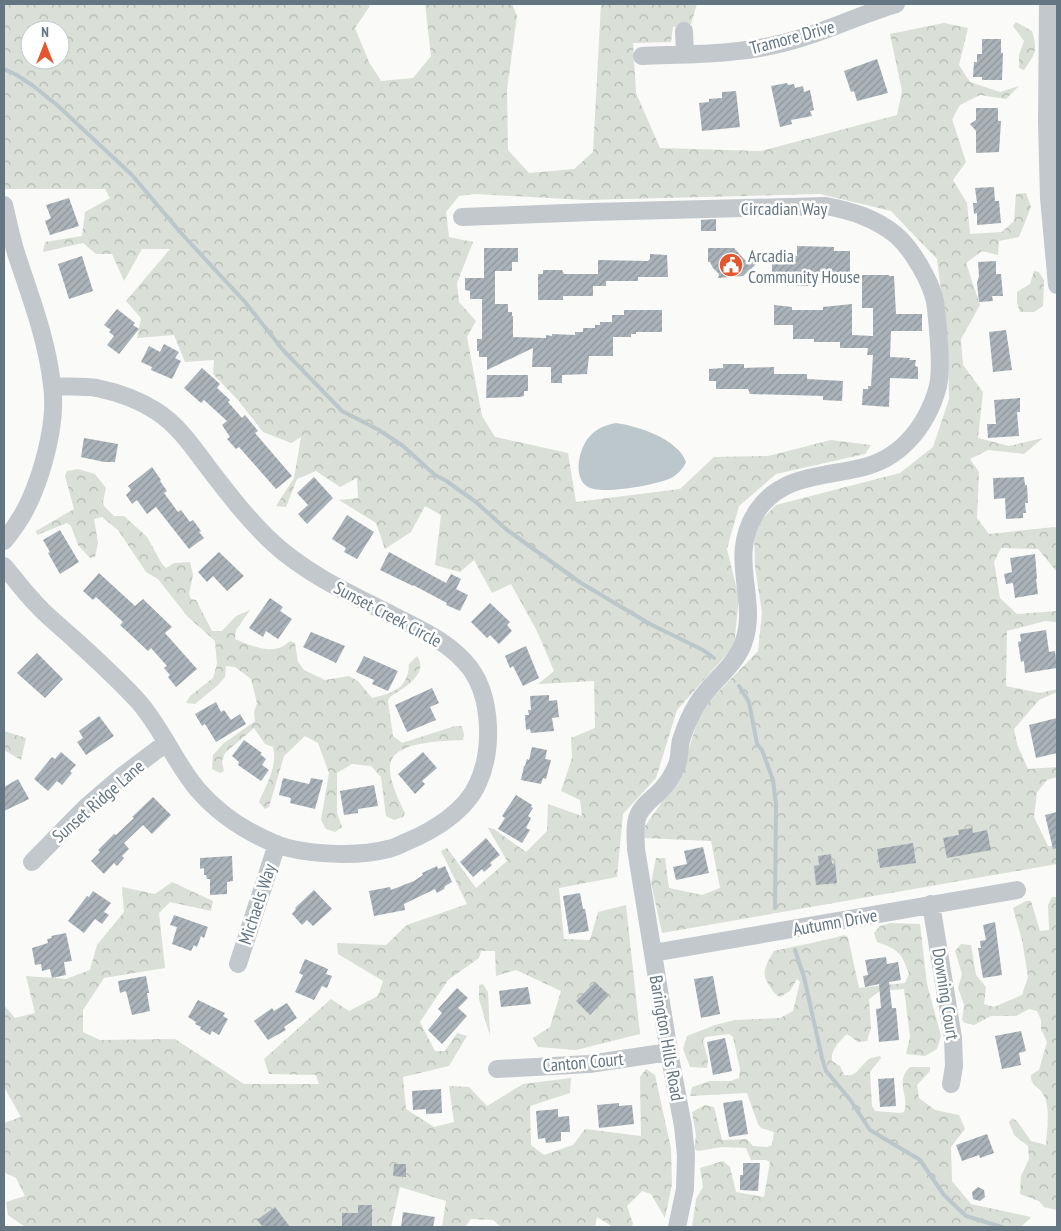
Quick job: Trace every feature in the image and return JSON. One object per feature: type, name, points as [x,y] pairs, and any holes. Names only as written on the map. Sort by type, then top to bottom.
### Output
[{"type":"street","name":"Tramore Drive","points":[[642,56],[749,50],[782,44],[819,33],[896,4]]},
{"type":"street","points":[[1048,4],[1047,122],[1049,198],[1057,285]]},
{"type":"street","points":[[684,31],[684,54]]},
{"type":"street","points":[[4,205],[10,253],[44,342],[53,386],[51,428],[44,460],[32,499],[15,528],[4,541]]},
{"type":"street","name":"Circadian Way","points":[[462,217],[826,206],[857,212],[880,224],[897,236],[924,273],[934,299],[940,359],[939,384],[923,421],[910,440],[894,454],[875,463],[860,468],[804,478],[784,486],[769,497],[754,517],[745,536],[743,552],[748,628],[737,657],[697,704],[681,740],[678,762],[672,775],[662,789],[640,810],[635,831],[636,849]]},
{"type":"street","name":"Sunset Creek Circle","points":[[4,566],[37,606],[97,659],[140,704],[197,789],[215,808],[237,824],[277,844],[301,850],[337,854],[389,849],[416,838],[440,824],[467,803],[478,783],[487,751],[487,714],[482,690],[470,669],[451,646],[327,582],[300,565],[280,549],[243,513],[198,454],[157,411],[128,398],[96,388],[53,386]]},
{"type":"street","name":"Sunset Ridge Lane","points":[[32,862],[86,807],[121,777],[166,743]]},
{"type":"street","name":"Michaels Way","points":[[238,964],[277,844]]},
{"type":"street","name":"Barington Hills Road","points":[[636,849],[683,1126],[686,1155],[684,1189],[677,1227]]},
{"type":"street","name":"Autumn Drive","points":[[653,953],[1017,890]]},
{"type":"street","name":"Downing Court","points":[[931,904],[953,1038],[954,1066],[951,1084]]},
{"type":"street","name":"Canton Court","points":[[497,1068],[589,1064],[669,1052]]},
{"type":"green space","points":[[4,4],[367,4],[370,6],[355,28],[369,62],[381,81],[413,78],[431,56],[425,4],[512,4],[517,16],[507,90],[508,150],[529,173],[574,169],[593,152],[601,4],[697,4],[691,24],[673,27],[671,42],[633,43],[636,93],[660,148],[761,151],[897,115],[902,91],[890,34],[944,23],[968,28],[959,65],[970,82],[1000,92],[1019,86],[1006,99],[980,95],[960,105],[952,119],[966,162],[953,180],[967,203],[970,234],[1002,232],[1014,221],[1016,194],[1026,193],[1031,207],[1019,237],[999,241],[998,255],[982,251],[966,263],[980,305],[961,339],[963,365],[983,392],[978,438],[1009,446],[1043,438],[1024,454],[988,450],[970,459],[979,472],[977,518],[989,534],[1057,528],[1057,572],[1038,549],[1001,548],[994,562],[1000,598],[1017,614],[1057,611],[1057,622],[1045,621],[1007,631],[1006,686],[1040,693],[1057,689],[1057,692],[1039,700],[1014,729],[1017,744],[1028,769],[1057,767],[1057,777],[1047,780],[1037,792],[1034,817],[1048,846],[1057,846],[1057,864],[662,933],[651,883],[656,858],[665,858],[669,888],[702,895],[720,888],[711,841],[643,838],[642,830],[680,777],[701,710],[758,651],[762,613],[755,567],[754,527],[776,505],[900,473],[933,447],[949,399],[948,346],[937,259],[891,211],[820,194],[584,200],[474,194],[459,196],[446,212],[449,237],[473,242],[457,283],[459,302],[476,321],[467,337],[482,416],[495,437],[568,453],[576,502],[680,489],[714,457],[768,456],[831,440],[871,445],[865,454],[776,474],[739,506],[727,549],[739,598],[734,646],[677,710],[656,778],[623,814],[617,877],[559,888],[564,939],[590,940],[598,912],[626,905],[640,1034],[576,1050],[538,1047],[533,1038],[550,1027],[561,991],[516,970],[496,976],[495,951],[481,951],[479,958],[448,980],[420,1022],[435,1051],[445,1051],[457,1033],[467,1036],[449,1066],[403,1077],[406,1109],[434,1127],[454,1122],[449,1086],[469,1087],[487,1106],[523,1084],[571,1078],[570,1093],[530,1106],[531,1145],[544,1155],[573,1145],[585,1129],[641,1136],[640,1077],[646,1069],[655,1075],[671,1148],[672,1184],[665,1218],[651,1194],[642,1191],[627,1206],[633,1224],[631,1227],[613,1227],[597,1217],[595,1227],[501,1227],[493,1220],[471,1219],[465,1227],[442,1227],[446,1201],[400,1187],[391,1227],[25,1227],[8,1215],[6,1202],[25,1196],[16,1178],[4,1172],[4,1123],[21,1117],[4,1087],[4,1005],[15,1018],[35,1013],[26,976],[66,979],[90,970],[97,945],[124,912],[122,887],[155,894],[172,882],[213,901],[211,911],[170,902],[159,913],[165,968],[104,978],[83,1010],[83,1032],[100,1040],[175,1039],[244,1084],[319,1084],[316,1075],[269,1074],[264,1059],[331,999],[349,1011],[378,996],[383,981],[338,954],[337,943],[386,945],[407,925],[467,904],[441,851],[447,848],[476,888],[507,861],[488,828],[494,829],[526,852],[547,831],[548,804],[582,816],[580,800],[561,791],[572,758],[571,738],[595,728],[594,681],[538,684],[554,671],[537,631],[511,584],[492,593],[474,560],[460,572],[435,565],[441,515],[425,506],[411,532],[385,549],[376,523],[339,500],[358,498],[357,478],[340,487],[316,471],[297,479],[286,507],[276,506],[294,478],[301,437],[291,443],[263,432],[238,400],[213,374],[214,360],[185,362],[174,335],[137,338],[141,318],[126,301],[170,249],[142,249],[124,281],[112,254],[96,254],[83,243],[43,252],[45,242],[82,236],[85,212],[110,198],[105,189],[4,189]]},
{"type":"green space","points":[[1016,22],[1032,31],[1035,43],[1033,56],[1024,70],[1019,68],[1019,55],[1024,41],[1013,26]]},
{"type":"green space","points":[[1034,271],[1039,272],[1044,280],[1043,306],[1034,312],[1020,312],[1017,303],[1017,292],[1030,284]]},
{"type":"green space","points":[[78,469],[95,474],[106,488],[103,501],[104,506],[114,516],[124,516],[147,537],[166,568],[174,563],[190,562],[193,575],[189,594],[191,599],[196,600],[212,631],[222,631],[236,616],[250,610],[236,630],[235,639],[263,649],[284,646],[290,641],[295,643],[298,662],[304,670],[325,680],[349,676],[358,681],[372,698],[387,694],[403,684],[409,664],[417,656],[420,669],[417,675],[390,697],[388,701],[393,736],[402,743],[455,726],[462,726],[464,735],[463,740],[423,743],[403,749],[395,754],[391,761],[390,773],[394,788],[405,813],[403,817],[394,820],[386,816],[381,777],[371,766],[352,764],[337,773],[337,813],[342,827],[335,832],[326,829],[321,820],[329,773],[318,743],[305,736],[284,756],[269,807],[265,809],[259,802],[271,775],[274,754],[273,747],[265,744],[254,728],[225,753],[222,761],[224,771],[220,773],[212,769],[213,755],[223,744],[255,721],[254,712],[257,703],[251,679],[235,667],[226,666],[225,677],[218,685],[195,704],[186,703],[190,696],[213,678],[217,664],[215,641],[188,617],[158,579],[146,572],[118,530],[102,517],[94,519],[98,543],[95,557],[90,558],[78,545],[71,526],[67,523],[37,535],[36,531],[74,509],[65,476],[67,471]]},
{"type":"green space","points":[[4,731],[26,738],[21,760],[4,750]]},
{"type":"green space","points":[[1052,897],[1057,897],[1057,1210],[1044,1207],[1039,1201],[1020,1194],[1021,1176],[1029,1159],[1028,1146],[1014,1135],[1009,1122],[1012,1118],[1017,1121],[1031,1141],[1046,1145],[1047,1106],[1043,1094],[1033,1084],[1031,1079],[1031,1075],[1039,1070],[1047,1042],[1041,1029],[1041,1020],[1037,1011],[1029,1009],[1016,1016],[991,1016],[974,1025],[965,1023],[962,1020],[964,1005],[958,988],[962,974],[955,951],[961,944],[971,945],[976,975],[986,987],[984,1004],[994,1007],[1022,995],[1028,977],[1022,940],[1013,908],[1026,901],[1031,901],[1040,931],[1049,930],[1048,905]]},
{"type":"green space","points":[[890,923],[920,924],[927,984],[941,1036],[937,1049],[925,1056],[906,1054],[910,1037],[904,989],[880,991],[869,999],[871,1028],[867,1041],[858,1042],[847,1034],[834,1049],[832,1061],[840,1066],[844,1075],[849,1075],[856,1073],[871,1058],[880,1056],[881,1058],[870,1072],[872,1106],[875,1111],[900,1113],[904,1112],[905,1106],[903,1078],[905,1073],[910,1067],[930,1067],[930,1071],[917,1085],[919,1098],[935,1110],[959,1115],[965,1129],[951,1147],[952,1181],[971,1204],[1031,1217],[1021,1227],[692,1227],[696,1199],[703,1187],[700,1168],[723,1161],[730,1167],[736,1192],[764,1197],[770,1162],[766,1160],[751,1160],[746,1148],[722,1147],[698,1151],[694,1149],[696,1136],[692,1112],[705,1105],[714,1107],[722,1140],[747,1139],[753,1146],[767,1147],[772,1145],[774,1132],[761,1128],[758,1124],[747,1093],[690,1096],[692,1087],[710,1081],[730,1081],[739,1078],[740,1069],[733,1037],[729,1034],[705,1037],[703,1041],[708,1059],[707,1068],[690,1067],[683,1049],[687,1036],[715,1025],[735,1020],[780,1018],[793,1011],[800,982],[797,979],[790,991],[780,997],[773,992],[766,981],[766,968],[774,951],[844,935],[848,937],[859,988],[905,983],[909,974],[901,956],[890,947],[877,942],[874,933],[880,926]]},
{"type":"green space","points":[[483,984],[488,992],[490,1036],[479,999],[479,985]]},
{"type":"shaded area","points":[[616,423],[635,427],[666,440],[682,454],[686,462],[683,467],[671,478],[642,486],[616,490],[588,487],[583,483],[579,470],[580,455],[583,447],[590,436],[596,431]]},
{"type":"building","points":[[982,39],[1001,39],[1001,53],[1003,53],[1002,80],[982,80],[982,77],[973,77],[974,62],[977,62],[977,54],[982,54]]},
{"type":"building","points":[[877,59],[888,93],[857,101],[854,91],[851,92],[844,71]]},
{"type":"building","points":[[787,83],[788,85],[794,84],[795,88],[803,86],[804,92],[810,90],[814,110],[810,111],[812,116],[791,120],[792,124],[780,127],[771,86]]},
{"type":"building","points":[[736,91],[740,127],[702,131],[699,103],[709,102],[709,99],[722,98],[722,92]]},
{"type":"building","points":[[976,108],[998,108],[998,121],[1001,121],[999,152],[976,153],[976,131],[970,124],[976,120]]},
{"type":"building","points":[[994,187],[995,201],[999,201],[1001,223],[977,225],[977,213],[974,214],[973,203],[977,203],[975,188]]},
{"type":"building","points":[[69,198],[79,226],[50,235],[45,221],[51,218],[46,205]]},
{"type":"building","points":[[716,219],[716,231],[701,231],[701,220]]},
{"type":"building","points":[[797,246],[834,247],[834,251],[850,251],[850,277],[816,277],[816,282],[811,282],[808,286],[782,285],[782,277],[772,277],[774,256],[797,256]]},
{"type":"building","points":[[484,248],[518,248],[518,262],[512,262],[512,271],[495,271],[495,304],[508,304],[508,312],[512,312],[513,316],[513,337],[546,338],[546,335],[552,336],[552,334],[575,335],[575,332],[583,332],[583,328],[595,328],[595,325],[600,325],[600,322],[612,322],[612,315],[624,315],[624,310],[662,310],[662,332],[636,332],[636,334],[631,334],[631,337],[613,337],[613,356],[589,356],[587,374],[562,375],[562,383],[551,383],[551,367],[532,367],[533,348],[487,370],[487,357],[479,357],[479,351],[477,351],[477,339],[482,339],[482,299],[470,299],[470,291],[465,290],[465,278],[484,278]]},
{"type":"building","name":"Arcadia Community House","points":[[708,248],[734,248],[746,261],[767,254],[743,276],[718,278],[719,274],[708,262]]},
{"type":"building","points":[[650,254],[667,255],[668,277],[638,277],[638,281],[606,281],[606,286],[593,286],[593,296],[563,296],[563,300],[538,300],[538,274],[543,274],[543,270],[562,270],[564,274],[598,274],[598,260],[648,261]]},
{"type":"building","points":[[82,256],[93,291],[69,299],[58,264]]},
{"type":"building","points":[[996,261],[996,274],[1001,274],[1003,296],[992,296],[993,301],[979,302],[977,283],[979,276],[978,262]]},
{"type":"building","points":[[862,275],[894,276],[896,314],[922,314],[922,331],[891,331],[890,357],[916,360],[915,366],[918,367],[918,379],[890,378],[889,407],[862,405],[863,389],[868,389],[868,386],[871,386],[873,355],[867,355],[868,348],[840,348],[840,342],[814,342],[814,339],[793,339],[793,325],[774,325],[774,305],[792,307],[792,310],[823,310],[823,307],[852,304],[852,335],[873,336],[873,308],[862,308]]},
{"type":"building","points":[[117,309],[135,323],[133,325],[139,329],[119,354],[107,345],[114,336],[109,332],[111,330],[104,325]]},
{"type":"building","points":[[1006,330],[1012,370],[993,372],[989,332]]},
{"type":"building","points":[[164,344],[179,352],[175,358],[181,361],[172,379],[151,370],[152,367],[141,362],[149,346],[160,352]]},
{"type":"building","points":[[723,364],[744,364],[744,368],[774,367],[774,374],[807,374],[807,379],[843,381],[842,401],[823,400],[823,396],[750,394],[748,389],[716,389],[716,381],[709,381],[709,369],[723,368]]},
{"type":"building","points":[[202,368],[220,384],[217,388],[230,400],[228,402],[242,418],[245,415],[258,431],[255,433],[292,476],[276,489],[239,447],[236,449],[227,439],[230,437],[222,425],[227,421],[204,400],[201,403],[184,388]]},
{"type":"building","points":[[487,375],[528,375],[528,391],[524,391],[524,396],[520,397],[486,398]]},
{"type":"building","points":[[1020,398],[1020,412],[1017,412],[1019,436],[988,438],[987,424],[996,424],[994,400]]},
{"type":"building","points":[[84,438],[118,444],[115,462],[104,462],[81,457]]},
{"type":"building","points":[[152,467],[167,491],[164,493],[178,512],[181,510],[190,522],[193,520],[201,531],[199,532],[204,538],[189,549],[156,507],[147,514],[137,500],[132,504],[126,495],[131,490],[128,486]]},
{"type":"building","points":[[314,477],[333,498],[307,524],[298,514],[308,505],[297,493]]},
{"type":"building","points":[[1024,477],[1025,485],[1027,485],[1028,503],[1025,503],[1026,513],[1023,513],[1023,518],[1006,519],[1005,498],[994,499],[993,478]]},
{"type":"building","points":[[347,515],[374,532],[357,559],[344,552],[346,548],[332,539]]},
{"type":"building","points":[[60,530],[79,562],[60,574],[43,540]]},
{"type":"building","points":[[219,552],[244,576],[227,591],[213,576],[207,582],[198,572]]},
{"type":"building","points":[[389,552],[446,583],[451,574],[461,579],[456,589],[468,595],[460,611],[446,605],[447,603],[413,585],[380,570]]},
{"type":"building","points":[[1035,554],[1038,594],[1015,598],[1013,583],[1006,584],[1004,574],[1012,572],[1010,558]]},
{"type":"building","points":[[99,573],[135,606],[143,599],[172,627],[165,633],[197,669],[176,687],[164,668],[167,666],[151,648],[148,651],[120,625],[123,622],[96,597],[93,600],[83,591]]},
{"type":"building","points":[[270,598],[283,607],[280,611],[292,619],[278,639],[266,631],[263,637],[249,628]]},
{"type":"building","points":[[490,603],[510,622],[507,625],[512,631],[499,644],[490,635],[487,638],[471,622]]},
{"type":"building","points":[[1046,630],[1049,652],[1055,651],[1057,668],[1025,673],[1024,661],[1021,662],[1018,642],[1021,641],[1020,634]]},
{"type":"building","points":[[311,632],[345,646],[336,663],[303,647]]},
{"type":"building","points":[[526,646],[539,678],[523,686],[513,666],[510,668],[505,656]]},
{"type":"building","points":[[37,653],[63,679],[45,698],[17,673]]},
{"type":"building","points":[[364,656],[398,671],[388,691],[372,684],[374,680],[356,672]]},
{"type":"building","points":[[432,688],[439,703],[430,707],[436,720],[407,732],[395,705]]},
{"type":"building","points":[[549,695],[549,701],[557,700],[559,717],[552,718],[554,731],[531,733],[530,729],[526,730],[525,715],[529,715],[528,710],[531,710],[530,696]]},
{"type":"building","points":[[216,702],[221,712],[224,710],[231,720],[240,714],[246,724],[216,742],[205,724],[202,726],[195,714]]},
{"type":"building","points":[[99,716],[114,736],[86,755],[77,742],[83,738],[79,731]]},
{"type":"building","points":[[1057,718],[1057,753],[1036,758],[1029,725]]},
{"type":"building","points":[[244,740],[262,753],[260,754],[266,759],[262,765],[269,770],[261,781],[238,765],[239,762],[232,756]]},
{"type":"building","points":[[532,747],[547,750],[545,759],[551,760],[546,779],[543,778],[541,784],[521,780],[524,766],[527,759],[529,760]]},
{"type":"building","points":[[61,752],[76,765],[62,785],[57,781],[48,791],[34,779],[52,757],[55,759]]},
{"type":"building","points":[[423,752],[437,768],[422,781],[425,784],[415,794],[398,774]]},
{"type":"building","points":[[283,778],[309,784],[311,778],[323,780],[315,809],[290,803],[291,798],[279,795]]},
{"type":"building","points":[[18,779],[29,799],[4,811],[4,787]]},
{"type":"building","points":[[374,785],[378,806],[358,809],[358,813],[344,815],[340,791]]},
{"type":"building","points":[[516,795],[532,805],[531,807],[533,808],[528,816],[531,818],[526,828],[530,830],[522,843],[498,829],[505,818],[502,816]]},
{"type":"building","points":[[153,797],[171,815],[152,834],[143,825],[124,843],[129,849],[122,856],[124,858],[117,866],[114,863],[104,874],[91,861],[100,852],[98,850],[134,818],[132,817]]},
{"type":"building","points":[[1057,812],[1057,848],[1053,849],[1045,815]]},
{"type":"building","points":[[972,828],[973,833],[987,830],[991,850],[947,858],[943,838],[959,835],[958,830]]},
{"type":"building","points":[[486,838],[500,855],[490,863],[492,865],[484,872],[482,869],[473,877],[460,862]]},
{"type":"building","points":[[913,843],[916,863],[880,868],[877,849]]},
{"type":"building","points":[[703,847],[709,873],[676,880],[673,867],[687,864],[684,851]]},
{"type":"building","points":[[831,854],[832,864],[835,863],[837,883],[816,885],[814,866],[819,865],[818,856]]},
{"type":"building","points":[[232,856],[233,881],[227,882],[227,894],[210,895],[210,879],[207,879],[206,875],[204,875],[204,868],[200,869],[200,858]]},
{"type":"building","points":[[437,866],[438,869],[445,866],[452,882],[445,886],[444,889],[437,893],[435,889],[404,904],[405,910],[374,916],[369,891],[390,887],[391,890],[414,881],[423,875],[422,873]]},
{"type":"building","points":[[314,890],[332,909],[313,926],[307,920],[302,925],[292,914],[295,908]]},
{"type":"building","points":[[93,891],[111,903],[104,912],[109,915],[102,924],[95,919],[84,933],[68,921]]},
{"type":"building","points":[[580,893],[589,931],[569,934],[563,896]]},
{"type":"building","points":[[174,915],[208,927],[204,938],[201,936],[197,947],[194,945],[191,951],[172,944],[177,927],[170,925]]},
{"type":"building","points":[[995,922],[1002,975],[983,978],[978,948],[981,948],[980,941],[986,940],[983,925]]},
{"type":"building","points":[[66,933],[72,961],[64,962],[66,975],[52,978],[50,969],[42,971],[41,964],[35,965],[32,948],[48,943],[47,939],[52,938],[51,936]]},
{"type":"building","points":[[886,957],[887,964],[898,962],[901,980],[889,982],[892,1008],[896,1008],[899,1040],[879,1042],[876,1009],[881,1008],[879,984],[865,987],[863,976],[868,975],[865,960]]},
{"type":"building","points":[[305,959],[328,969],[326,974],[332,976],[327,988],[322,986],[314,1000],[295,992],[303,975],[299,973]]},
{"type":"building","points":[[146,976],[150,1011],[132,1015],[126,991],[120,993],[118,981]]},
{"type":"building","points":[[713,976],[720,1014],[701,1018],[694,979]]},
{"type":"building","points":[[595,982],[609,995],[590,1015],[576,1001]]},
{"type":"building","points":[[528,987],[531,1004],[501,1007],[499,991]]},
{"type":"building","points":[[457,988],[468,998],[458,1008],[467,1016],[442,1044],[428,1030],[442,1013],[438,1009]]},
{"type":"building","points":[[198,1000],[225,1013],[223,1016],[228,1019],[219,1035],[212,1031],[210,1035],[200,1029],[201,1027],[195,1024],[196,1022],[188,1017]]},
{"type":"building","points":[[287,1003],[297,1018],[284,1027],[286,1030],[268,1040],[254,1021],[272,1008],[274,1011]]},
{"type":"building","points":[[1021,1031],[1026,1051],[1019,1053],[1021,1065],[1002,1069],[995,1036]]},
{"type":"building","points":[[725,1038],[732,1071],[713,1075],[707,1042]]},
{"type":"building","points":[[894,1078],[896,1106],[880,1107],[878,1079]]},
{"type":"building","points":[[441,1089],[442,1113],[426,1114],[426,1109],[413,1110],[412,1091]]},
{"type":"building","points":[[742,1100],[748,1134],[729,1137],[723,1103]]},
{"type":"building","points":[[619,1103],[619,1106],[632,1105],[634,1124],[599,1128],[597,1105]]},
{"type":"building","points":[[558,1109],[558,1117],[569,1116],[570,1132],[561,1132],[561,1141],[546,1143],[545,1138],[538,1139],[536,1111]]},
{"type":"building","points":[[987,1134],[994,1153],[980,1158],[979,1155],[962,1161],[956,1145]]},
{"type":"building","points":[[743,1163],[760,1163],[758,1191],[740,1190],[740,1175],[743,1175]]},
{"type":"building","points":[[394,1164],[406,1164],[406,1177],[393,1176]]},
{"type":"building","points":[[978,1187],[984,1190],[985,1197],[980,1201],[973,1199],[972,1192]]},
{"type":"building","points":[[358,1205],[372,1205],[372,1226],[342,1227],[342,1213],[358,1213]]},
{"type":"building","points":[[275,1207],[290,1227],[263,1227],[257,1220]]},
{"type":"building","points":[[403,1212],[435,1217],[433,1227],[401,1227]]},
{"type":"waterway","points":[[4,69],[32,85],[57,105],[132,175],[181,233],[245,302],[283,350],[342,411],[379,430],[403,446],[435,475],[476,502],[507,530],[581,583],[650,624],[703,650],[714,658]]},
{"type":"waterway","points":[[739,686],[749,702],[757,744],[762,750],[773,780],[776,804],[775,908]]},
{"type":"waterway","points":[[795,950],[804,977],[826,1071],[849,1098],[870,1130],[920,1160],[944,1195],[966,1216],[1002,1227]]},
{"type":"place","name":"Arcadia Community House","points":[[731,265]]}]
